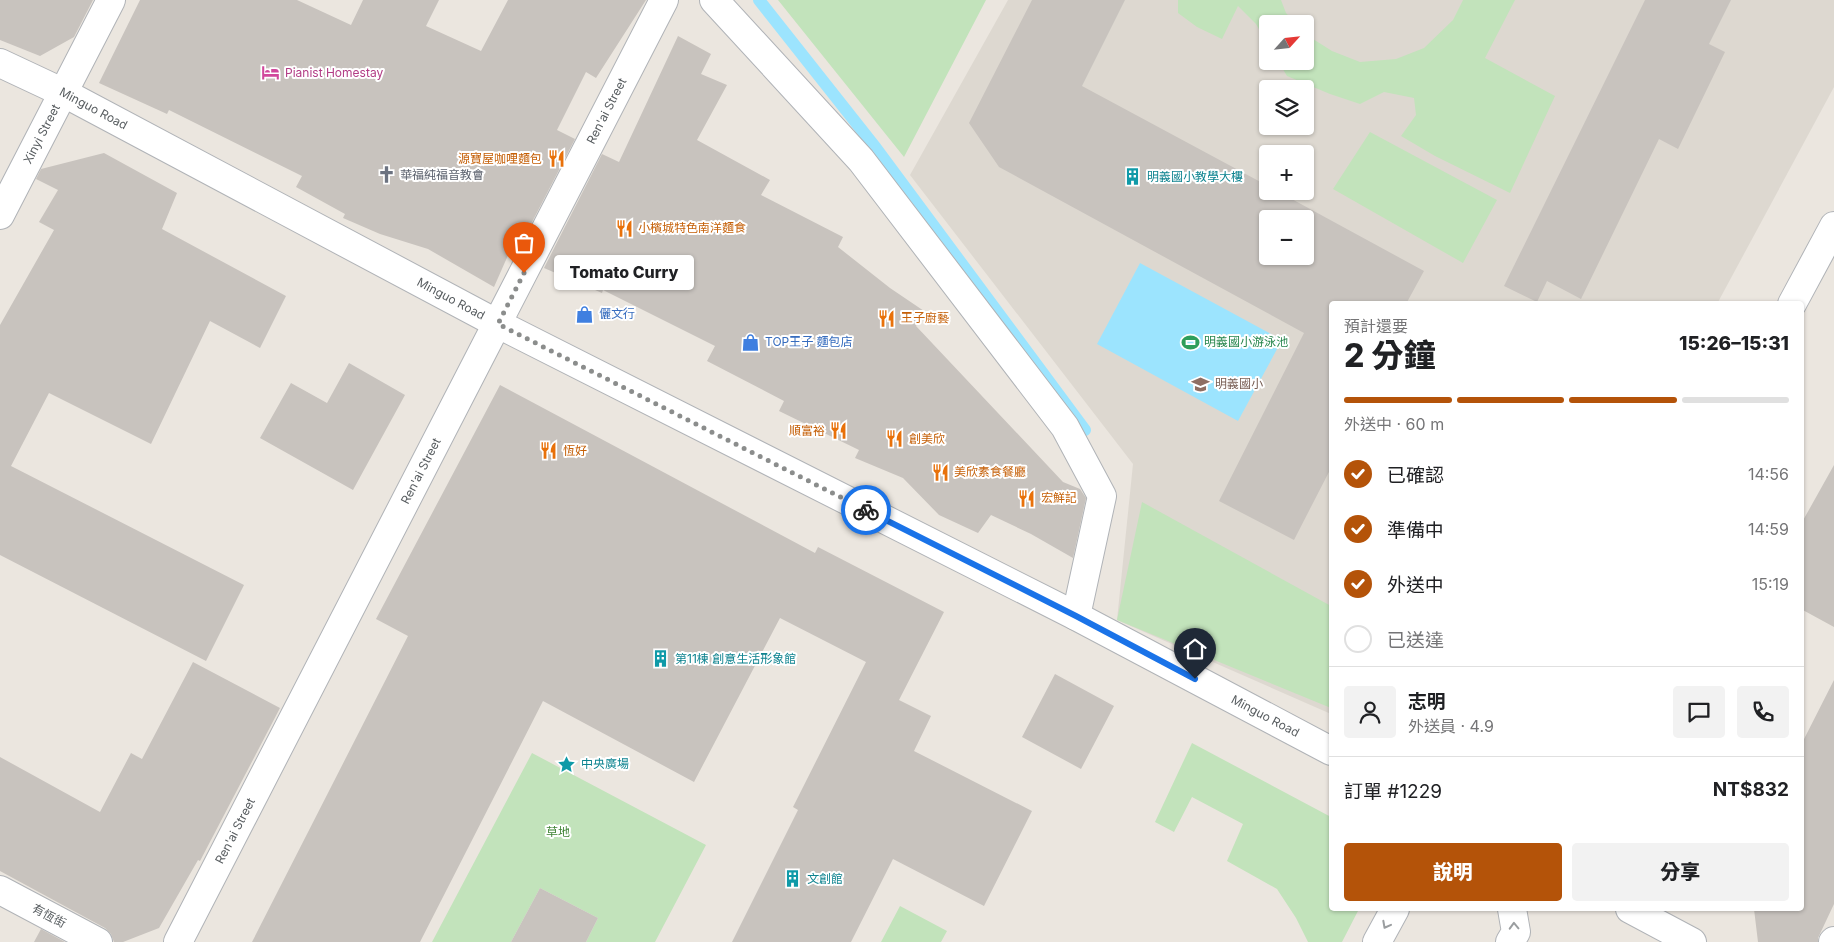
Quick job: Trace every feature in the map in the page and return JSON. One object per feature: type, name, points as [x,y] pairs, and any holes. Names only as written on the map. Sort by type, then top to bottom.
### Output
[{"type":"street","name":"Xinyi Street","points":[[0,215],[111,0]]},
{"type":"street","name":"Ren'ai Street","points":[[178,942],[664,0]]},
{"type":"street","points":[[714,0],[861,160],[1065,427],[1102,496],[1076,616]]},
{"type":"street","name":"Minguo Road","points":[[0,63],[64,93],[498,324],[1076,616],[1329,750]]},
{"type":"street","points":[[1794,301],[1834,226]]},
{"type":"street","name":"有恆街","points":[[0,890],[98,942]]},
{"type":"street","points":[[1377,942],[1394,911]]},
{"type":"street","points":[[1510,942],[1516,932],[1512,911]]},
{"type":"street","points":[[1634,911],[1692,942]]},
{"type":"shaded area","name":"明義國小","points":[[1008,0],[1834,0],[1834,87],[1719,301],[1329,301],[1329,713],[1117,620],[1133,464],[910,175]]},
{"type":"green space","points":[[778,0],[986,0],[904,157]]},
{"type":"green space","points":[[1178,0],[1281,0],[1288,15],[1259,15],[1259,29],[1238,6],[1222,39],[1197,27],[1178,13]]},
{"type":"green space","points":[[1463,0],[1515,0],[1485,58],[1555,96],[1510,193],[1435,156],[1401,136],[1416,115],[1414,98],[1384,92],[1360,104],[1314,87],[1314,80],[1297,80],[1287,76],[1283,70],[1314,70],[1314,40],[1332,51],[1360,62],[1396,59],[1424,48],[1453,20]]},
{"type":"green space","points":[[1370,132],[1497,200],[1463,263],[1333,189]]},
{"type":"green space","points":[[1142,502],[1329,605],[1329,707],[1117,620]]},
{"type":"green space","points":[[1192,743],[1329,816],[1329,911],[1358,911],[1342,942],[1308,942],[1296,918],[1277,889],[1227,861],[1243,824],[1192,797],[1174,832],[1155,822]]},
{"type":"green space","name":"草地","points":[[532,753],[706,845],[655,942],[586,942],[598,918],[540,888],[511,942],[432,942]]},
{"type":"green space","points":[[900,906],[947,931],[941,942],[881,942]]},
{"type":"water","name":"明義國小游泳池","points":[[1140,263],[1282,340],[1238,421],[1097,344]]},
{"type":"building","points":[[0,0],[93,0],[74,37],[40,56],[0,40]]},
{"type":"building","points":[[140,0],[297,0],[351,25],[363,0],[439,0],[426,26],[481,51],[508,0],[646,0],[596,78],[586,72],[557,130],[575,139],[515,255],[509,253],[494,287],[428,249],[380,234],[343,218],[345,214],[296,187],[302,176],[169,110],[167,114],[99,83]]},
{"type":"building","name":"明義國小教學大樓","points":[[1032,0],[1125,0],[1082,86],[1259,181],[1259,200],[1294,200],[1312,210],[1259,210],[1259,265],[1314,265],[1314,211],[1424,271],[1408,301],[1329,301],[1329,472],[1294,540],[1219,501],[1304,333],[999,167],[969,123]]},
{"type":"building","points":[[1645,0],[1731,0],[1709,44],[1725,52],[1678,149],[1659,139],[1581,299],[1547,281],[1537,301],[1504,286]]},
{"type":"building","points":[[678,36],[711,54],[701,74],[727,85],[697,140],[770,180],[761,195],[843,237],[838,247],[890,288],[924,311],[916,326],[1063,482],[1080,489],[1086,498],[1073,558],[1031,534],[991,515],[978,533],[939,515],[903,478],[855,458],[859,450],[779,411],[784,401],[707,361],[715,346],[603,290],[602,293],[544,268],[602,154],[619,162]]},
{"type":"building","points":[[104,153],[177,193],[162,229],[286,296],[260,348],[210,321],[151,444],[49,393],[11,466],[244,585],[206,661],[0,555],[0,325],[54,230],[39,222],[58,190],[36,179],[41,169]]},
{"type":"building","points":[[349,363],[405,395],[353,490],[260,438],[291,383],[327,403]]},
{"type":"building","points":[[500,385],[815,553],[818,547],[944,612],[899,700],[931,716],[914,751],[1032,811],[984,906],[893,859],[851,942],[732,942],[798,810],[793,807],[866,662],[780,618],[694,782],[543,701],[420,942],[252,942],[408,636],[376,619]]},
{"type":"building","points":[[1834,465],[1834,627],[1804,611],[1804,519]]},
{"type":"building","points":[[193,662],[280,708],[200,861],[198,860],[159,928],[123,942],[114,942],[111,934],[105,928],[0,871],[0,757],[100,812],[131,753],[142,759]]},
{"type":"building","points":[[1055,674],[1114,706],[1081,769],[1022,737]]},
{"type":"building","points":[[1834,680],[1834,904],[1818,938],[1818,942],[1758,942],[1754,911],[1804,911],[1804,739]]},
{"type":"building","points":[[540,888],[598,918],[586,942],[511,942]]},
{"type":"building","points":[[41,929],[65,942],[34,942]]},
{"type":"waterway","points":[[759,0],[876,148],[1085,430]]},
{"type":"way so far","points":[[524,273],[498,324],[866,510]]},
{"type":"place","name":"Pianist Homestay","points":[[271,73]]},
{"type":"place","name":"源寶屋咖哩麵包","points":[[556,159]]},
{"type":"place","name":"華福純福音教會","points":[[386,175]]},
{"type":"place","name":"明義國小教學大樓","points":[[1133,177]]},
{"type":"place","name":"小檳城特色南洋麵食","points":[[624,228]]},
{"type":"place","name":"Tomato Curry","points":[[524,273]]},
{"type":"place","name":"儷文行","points":[[585,314]]},
{"type":"place","name":"王子廚藝","points":[[887,318]]},
{"type":"place","name":"TOP王子 麵包店","points":[[751,342]]},
{"type":"place","name":"明義國小游泳池","points":[[1190,342]]},
{"type":"place","name":"明義國小","points":[[1201,384]]},
{"type":"place","name":"順富裕","points":[[839,431]]},
{"type":"place","name":"創美欣","points":[[895,439]]},
{"type":"place","name":"恆好","points":[[549,451]]},
{"type":"place","name":"美欣素食餐廳","points":[[940,472]]},
{"type":"place","name":"宏鮮記","points":[[1027,498]]},
{"type":"place","name":"第11棟 創意生活形象館","points":[[661,659]]},
{"type":"place","name":"中央廣場","points":[[567,764]]},
{"type":"place","name":"文創館","points":[[793,879]]},
{"type":"route","points":[[866,510],[1076,616],[1195,679]]}]
